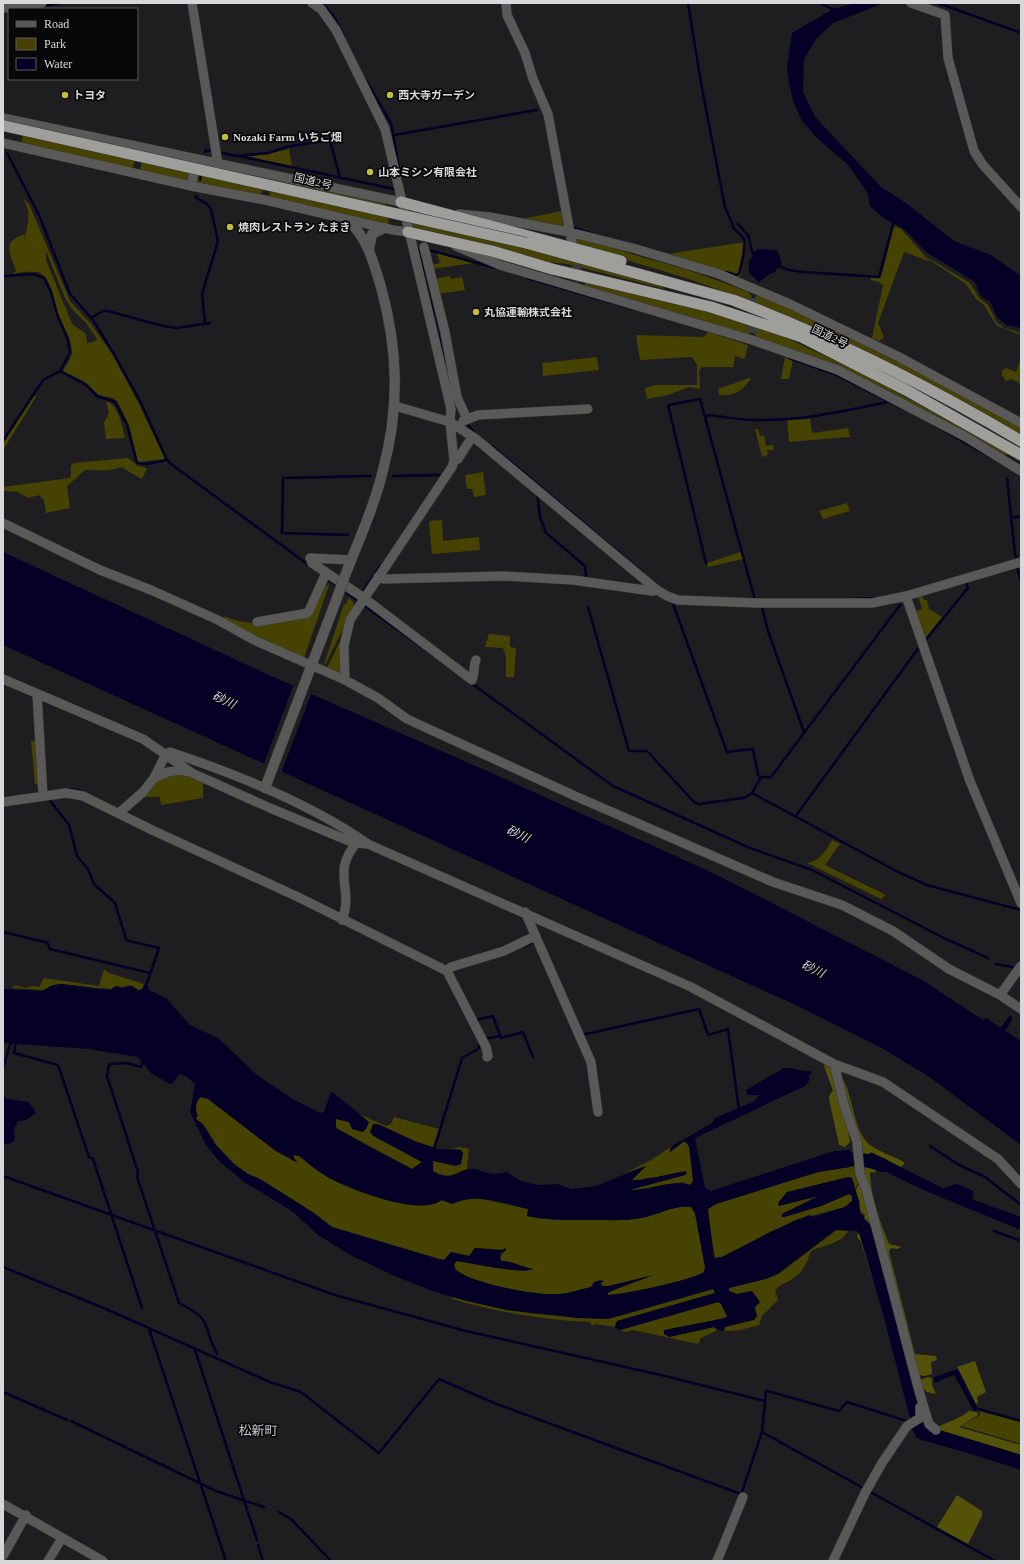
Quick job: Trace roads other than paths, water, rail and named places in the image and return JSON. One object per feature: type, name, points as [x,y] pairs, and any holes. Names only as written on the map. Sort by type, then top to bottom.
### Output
[{"type":"highway","name":"国道2号","points":[[3,125],[526,243],[733,300],[766,313],[909,379],[974,413],[1021,441]]},
{"type":"highway","points":[[401,202],[612,258],[694,284],[733,300]]},
{"type":"highway","points":[[408,232],[492,251],[552,269],[711,307],[802,337]]},
{"type":"highway","name":"国道2号","points":[[616,267],[643,279],[713,300],[766,320],[802,337],[906,390],[1013,457]]},
{"type":"street","points":[[3,8],[42,3]]},
{"type":"street","points":[[192,3],[218,164]]},
{"type":"street","points":[[312,3],[321,9],[332,24],[385,129],[449,402],[454,460],[448,474],[378,577],[361,599],[346,631],[344,646],[345,680]]},
{"type":"street","points":[[506,3],[507,15],[525,53],[533,79],[548,114],[572,243]]},
{"type":"street","points":[[911,3],[945,15],[948,58],[974,152],[983,165],[1021,206]]},
{"type":"street","points":[[3,118],[271,176],[401,202]]},
{"type":"street","points":[[17,146],[20,122]]},
{"type":"street","points":[[3,143],[192,186],[265,200],[348,220],[408,232]]},
{"type":"street","points":[[135,172],[139,148]]},
{"type":"street","points":[[192,186],[196,160]]},
{"type":"street","points":[[265,200],[271,176]]},
{"type":"street","points":[[443,213],[490,217],[569,232],[636,249],[719,274],[753,294],[792,305],[899,357],[1021,423]]},
{"type":"street","points":[[265,788],[383,471],[395,406],[396,380],[393,337],[385,300],[369,249],[357,230],[348,220]]},
{"type":"street","points":[[369,249],[372,234],[384,228]]},
{"type":"street","points":[[438,238],[500,265],[580,286],[752,336],[838,370],[953,430],[1013,457],[1021,470]]},
{"type":"street","points":[[424,247],[463,422],[472,436],[508,464],[666,596],[678,600],[757,603],[872,603],[906,596],[1021,562]]},
{"type":"street","points":[[395,406],[450,422],[463,422],[478,415],[588,409]]},
{"type":"street","points":[[454,460],[458,459],[472,436]]},
{"type":"street","points":[[3,523],[100,570],[151,590],[218,620],[254,640],[345,680],[378,698],[407,719],[575,796],[773,882],[842,905],[893,931],[949,969],[1000,995],[1021,1009]]},
{"type":"street","points":[[351,560],[310,558],[312,563],[325,575],[361,599],[472,680],[475,673],[474,663],[476,660]]},
{"type":"street","points":[[257,622],[308,613],[325,575]]},
{"type":"street","points":[[378,577],[384,579],[505,576],[573,580],[652,592],[657,590]]},
{"type":"street","points":[[906,596],[970,781],[1021,903]]},
{"type":"street","points":[[3,679],[143,740],[166,754],[192,773]]},
{"type":"street","points":[[37,694],[43,794]]},
{"type":"street","points":[[119,813],[143,792],[154,778],[166,754],[170,752],[218,768],[265,788],[361,842],[525,912],[691,987],[834,1064],[883,1082],[964,1138],[998,1159],[1021,1184]]},
{"type":"street","points":[[154,778],[168,772],[180,770],[192,773],[349,841],[361,842]]},
{"type":"street","points":[[3,802],[43,794],[74,793],[83,796],[152,830],[343,918],[447,971],[483,1040],[488,1052],[487,1058]]},
{"type":"street","points":[[343,918],[346,910],[343,868],[345,859],[361,842]]},
{"type":"street","points":[[525,912],[565,1000],[590,1062],[598,1112]]},
{"type":"street","points":[[447,971],[451,967],[504,951],[535,936]]},
{"type":"street","points":[[1000,995],[1021,966]]},
{"type":"street","points":[[834,1064],[845,1108],[857,1142],[859,1151],[858,1165],[928,1424],[936,1430]]},
{"type":"street","points":[[833,1561],[866,1491],[907,1426],[917,1420],[919,1391]]},
{"type":"street","points":[[717,1561],[744,1497]]},
{"type":"street","points":[[3,1504],[61,1540],[91,1561]]},
{"type":"street","points":[[3,1511],[25,1518]]},
{"type":"street","points":[[3,1556],[25,1518]]},
{"type":"street","points":[[48,1561],[61,1540]]},
{"type":"street","points":[[61,1540],[103,1561]]},
{"type":"water","points":[[856,3],[884,3],[833,23],[817,38],[804,59],[803,92],[816,118],[881,187],[906,203],[954,241],[991,255],[1021,276],[1021,328],[1006,325],[997,317],[990,302],[980,295],[975,282],[926,252],[904,229],[883,218],[870,206],[867,192],[848,165],[817,138],[802,121],[793,101],[788,78],[787,67],[792,33],[833,9]]},
{"type":"water","points":[[756,250],[777,250],[782,263],[774,273],[771,273],[759,282],[749,273],[749,262]]},
{"type":"water","name":"砂川","points":[[3,552],[293,686],[487,771],[713,873],[924,981],[983,1020],[986,1018],[1021,1041],[1021,1145],[928,1076],[880,1047],[802,1008],[3,645]]},
{"type":"water","points":[[62,984],[111,990],[116,986],[122,988],[131,986],[139,991],[145,984],[147,984],[149,990],[167,999],[190,1025],[218,1038],[257,1075],[291,1098],[320,1113],[324,1112],[331,1092],[335,1094],[369,1122],[363,1132],[352,1129],[349,1122],[336,1119],[336,1128],[393,1159],[412,1169],[422,1162],[372,1135],[370,1132],[373,1124],[378,1124],[417,1142],[438,1149],[461,1150],[463,1153],[461,1164],[456,1166],[433,1161],[433,1171],[445,1176],[469,1169],[495,1174],[506,1172],[521,1181],[538,1185],[558,1184],[571,1189],[596,1186],[646,1166],[632,1180],[686,1171],[687,1173],[685,1175],[630,1190],[676,1183],[690,1185],[693,1181],[689,1146],[686,1142],[683,1142],[669,1153],[672,1146],[712,1123],[715,1118],[755,1101],[759,1095],[748,1095],[746,1090],[784,1068],[810,1071],[812,1073],[809,1075],[809,1081],[805,1086],[695,1138],[705,1188],[711,1191],[834,1151],[850,1150],[852,1157],[850,1167],[818,1172],[716,1204],[708,1209],[714,1258],[722,1257],[770,1232],[809,1215],[813,1217],[845,1207],[852,1201],[852,1196],[849,1194],[821,1206],[782,1217],[782,1214],[818,1196],[779,1206],[778,1203],[787,1192],[848,1177],[852,1178],[859,1202],[860,1214],[864,1216],[858,1231],[836,1230],[778,1274],[766,1279],[729,1288],[729,1291],[737,1294],[752,1291],[760,1302],[754,1308],[757,1316],[754,1320],[725,1327],[724,1331],[718,1330],[714,1327],[669,1337],[664,1334],[664,1330],[725,1318],[727,1316],[721,1304],[718,1302],[624,1329],[619,1330],[615,1327],[617,1321],[715,1293],[713,1289],[608,1319],[577,1318],[507,1310],[467,1301],[432,1291],[352,1256],[318,1235],[292,1211],[244,1182],[219,1161],[206,1145],[190,1112],[195,1084],[187,1077],[179,1074],[173,1083],[170,1084],[152,1074],[138,1057],[88,1049],[3,1043],[3,989],[42,991],[53,985]],"holes":[[[201,1097],[208,1099],[276,1151],[298,1163],[294,1158],[294,1155],[299,1156],[329,1178],[353,1189],[403,1204],[432,1204],[442,1200],[452,1204],[470,1199],[480,1199],[528,1209],[527,1216],[545,1219],[571,1220],[630,1220],[648,1217],[678,1207],[691,1207],[695,1213],[705,1267],[704,1272],[686,1279],[658,1286],[628,1293],[608,1295],[611,1291],[654,1275],[609,1286],[602,1286],[601,1283],[604,1281],[601,1280],[594,1282],[591,1287],[562,1294],[520,1291],[488,1284],[463,1274],[455,1269],[454,1264],[457,1261],[508,1270],[519,1271],[533,1269],[502,1261],[500,1259],[501,1254],[506,1250],[506,1248],[502,1250],[475,1248],[469,1256],[451,1252],[444,1260],[332,1227],[314,1213],[260,1179],[248,1174],[234,1164],[216,1145],[202,1123],[197,1120],[196,1117],[198,1116],[196,1105],[199,1099]]]},
{"type":"water","points":[[3,1096],[7,1099],[29,1102],[36,1113],[26,1120],[18,1121],[14,1129],[15,1140],[11,1143],[3,1144]]},
{"type":"water","points":[[872,1153],[943,1188],[957,1184],[974,1191],[972,1199],[1021,1217],[1021,1230],[928,1192],[865,1162],[866,1157]]},
{"type":"water","points":[[958,1369],[977,1407],[976,1411],[974,1411],[954,1375],[934,1383],[934,1377]]},
{"type":"waterway","points":[[43,6],[59,3]]},
{"type":"waterway","points":[[322,3],[333,15],[344,36]]},
{"type":"waterway","points":[[688,3],[701,83],[725,207],[733,226]]},
{"type":"waterway","points":[[820,3],[834,10]]},
{"type":"waterway","points":[[938,3],[1021,33]]},
{"type":"waterway","points":[[365,79],[391,123],[401,179]]},
{"type":"waterway","points":[[394,135],[537,110]]},
{"type":"waterway","points":[[218,152],[236,156],[268,153],[286,147],[330,140],[340,178]]},
{"type":"waterway","points":[[205,152],[206,150],[213,151]]},
{"type":"waterway","points":[[7,153],[39,215],[70,294],[93,320],[114,354],[140,401],[167,460],[310,566]]},
{"type":"waterway","points":[[239,156],[394,189]]},
{"type":"waterway","points":[[200,180],[201,173]]},
{"type":"waterway","points":[[196,196],[196,198],[206,203],[211,209],[218,241],[202,294],[205,324]]},
{"type":"waterway","points":[[779,266],[789,270],[804,272],[879,277],[894,221]]},
{"type":"waterway","points":[[738,224],[748,235],[753,254]]},
{"type":"waterway","points":[[572,227],[593,234]]},
{"type":"waterway","points":[[726,272],[736,275],[739,274],[744,251],[744,239],[733,227]]},
{"type":"waterway","points":[[418,248],[449,380]]},
{"type":"waterway","points":[[429,250],[496,268]]},
{"type":"waterway","points":[[3,276],[34,274],[44,278],[51,292],[57,314],[68,340],[70,353],[60,371]]},
{"type":"waterway","points":[[527,278],[634,309]]},
{"type":"waterway","points":[[91,318],[103,311],[108,311],[163,326],[177,328],[210,323]]},
{"type":"waterway","points":[[789,358],[834,374],[903,409]]},
{"type":"waterway","points":[[3,441],[43,380],[60,371],[86,385],[97,396],[115,402],[127,425],[137,463],[147,464],[167,460]]},
{"type":"waterway","points":[[706,563],[668,405],[700,399],[755,600]]},
{"type":"waterway","points":[[454,400],[462,417]]},
{"type":"waterway","points":[[705,417],[710,415],[749,420],[789,419],[822,415],[888,402]]},
{"type":"waterway","points":[[920,417],[992,458]]},
{"type":"waterway","points":[[466,423],[474,432]]},
{"type":"waterway","points":[[492,446],[643,573]]},
{"type":"waterway","points":[[393,476],[443,475]]},
{"type":"waterway","points":[[348,535],[282,533],[283,478],[371,476]]},
{"type":"waterway","points":[[1007,478],[1015,554],[1017,559]]},
{"type":"waterway","points":[[537,493],[540,517],[546,533],[585,566],[586,578]]},
{"type":"waterway","points":[[1011,518],[1021,516]]},
{"type":"waterway","points":[[362,593],[380,566]]},
{"type":"waterway","points":[[1017,568],[1021,581]]},
{"type":"waterway","points":[[326,578],[339,587]]},
{"type":"waterway","points":[[924,642],[968,588],[966,582]]},
{"type":"waterway","points":[[343,590],[613,786],[750,848],[812,870],[944,938],[988,958]]},
{"type":"waterway","points":[[850,599],[877,598]]},
{"type":"waterway","points":[[672,601],[727,752],[753,749],[758,775],[761,777]]},
{"type":"waterway","points":[[752,793],[761,777],[771,777],[900,605]]},
{"type":"waterway","points":[[588,607],[629,751],[647,751],[694,802],[699,804],[744,798],[752,793],[898,872],[927,885],[1021,910]]},
{"type":"waterway","points":[[762,607],[768,631],[804,732]]},
{"type":"waterway","points":[[795,817],[920,646]]},
{"type":"waterway","points":[[69,789],[82,791]]},
{"type":"waterway","points":[[48,798],[69,825],[77,856],[88,869],[94,884],[115,903],[126,939],[159,948],[146,986]]},
{"type":"waterway","points":[[3,932],[45,942]]},
{"type":"waterway","points":[[47,942],[50,949],[150,973]]},
{"type":"waterway","points":[[526,945],[534,942]]},
{"type":"waterway","points":[[996,964],[1017,968]]},
{"type":"waterway","points":[[581,1035],[699,1009],[708,1035],[728,1029],[739,1110]]},
{"type":"waterway","points":[[476,1020],[493,1016],[501,1038],[523,1032],[533,1057]]},
{"type":"waterway","points":[[1000,1031],[1010,1017]]},
{"type":"waterway","points":[[1003,1032],[1011,1019]]},
{"type":"waterway","points":[[484,1039],[500,1036]]},
{"type":"waterway","points":[[3,1068],[11,1042]]},
{"type":"waterway","points":[[16,1042],[14,1053],[58,1065],[89,1157],[93,1159],[142,1308]]},
{"type":"waterway","points":[[434,1149],[462,1058],[478,1049],[480,1044]]},
{"type":"waterway","points":[[143,1061],[141,1067],[127,1063],[109,1064],[107,1076],[138,1172],[137,1177],[179,1303],[191,1309],[203,1320],[217,1354]]},
{"type":"waterway","points":[[930,1146],[959,1165],[985,1177],[1021,1205]]},
{"type":"waterway","points":[[832,1161],[870,1161],[882,1165]]},
{"type":"waterway","points":[[3,1176],[335,1295],[462,1330],[665,1376],[765,1401],[762,1432],[741,1495]]},
{"type":"waterway","points":[[843,1219],[857,1222],[866,1232],[889,1309],[922,1432],[1021,1462]]},
{"type":"waterway","points":[[994,1231],[1021,1241]]},
{"type":"waterway","points":[[3,1267],[106,1309],[270,1382],[301,1392],[379,1453],[439,1379],[494,1403],[741,1494]]},
{"type":"waterway","points":[[149,1329],[226,1561]]},
{"type":"waterway","points":[[195,1350],[257,1540]]},
{"type":"waterway","points":[[765,1401],[766,1391],[839,1411],[847,1402],[907,1421]]},
{"type":"waterway","points":[[3,1392],[67,1420]]},
{"type":"waterway","points":[[975,1408],[1021,1421]]},
{"type":"waterway","points":[[71,1421],[216,1491],[264,1507]]},
{"type":"waterway","points":[[912,1426],[917,1436],[922,1439],[973,1452],[1021,1469]]},
{"type":"waterway","points":[[762,1432],[995,1561]]},
{"type":"waterway","points":[[279,1512],[291,1519],[331,1561]]},
{"type":"waterway","points":[[258,1545],[263,1561]]},
{"type":"tunnel","points":[[573,252],[580,282]]},
{"type":"tunnel","points":[[752,333],[753,298]]},
{"type":"place","name":"トヨタ","points":[[65,95]]},
{"type":"place","name":"西大寺ガーデン","points":[[390,95]]},
{"type":"place","name":"Nozaki Farm いちご畑","points":[[225,137]]},
{"type":"place","name":"山本ミシン有限会社","points":[[370,172]]},
{"type":"place","name":"焼肉レストラン たまき","points":[[230,227]]},
{"type":"place","name":"丸協運輸株式会社","points":[[476,312]]},
{"type":"district","name":"松新町","points":[[258,1430]]}]
